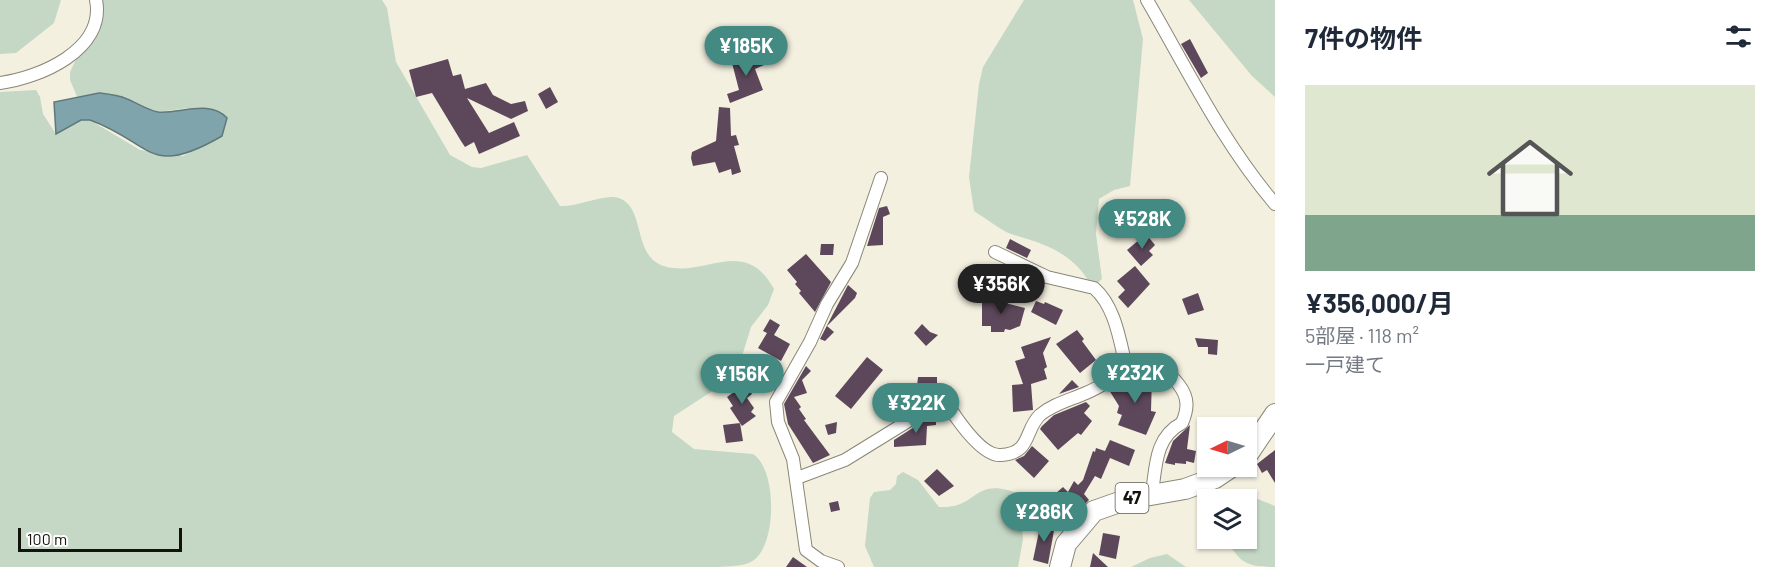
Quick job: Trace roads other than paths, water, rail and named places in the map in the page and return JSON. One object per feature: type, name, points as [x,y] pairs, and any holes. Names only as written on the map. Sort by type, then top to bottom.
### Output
[{"type":"main road","points":[[1257,441],[1275,414]]},
{"type":"main road","name":"47","points":[[1060,567],[1066,544],[1094,511],[1152,493],[1185,489],[1216,477]]},
{"type":"street","points":[[0,83],[36,75],[70,55],[89,35],[98,11],[96,0]]},
{"type":"street","points":[[1147,0],[1224,134],[1255,180],[1275,204]]},
{"type":"street","points":[[838,567],[821,561],[806,550],[794,459],[778,422],[776,402],[810,342],[827,304],[852,263],[882,177]]},
{"type":"street","points":[[995,252],[1047,277],[1094,288],[1108,306],[1127,370]]},
{"type":"street","points":[[797,478],[845,460],[944,399],[974,440],[989,452],[999,456],[1015,452],[1022,447],[1038,417],[1051,407],[1095,389],[1127,370],[1158,369],[1175,380],[1186,394],[1187,411],[1182,423],[1169,430],[1163,440],[1152,493]]},
{"type":"water","points":[[99,93],[124,98],[158,112],[203,108],[220,112],[227,118],[222,136],[198,149],[179,155],[164,156],[152,153],[111,129],[90,120],[81,120],[56,134],[54,102]]}]
